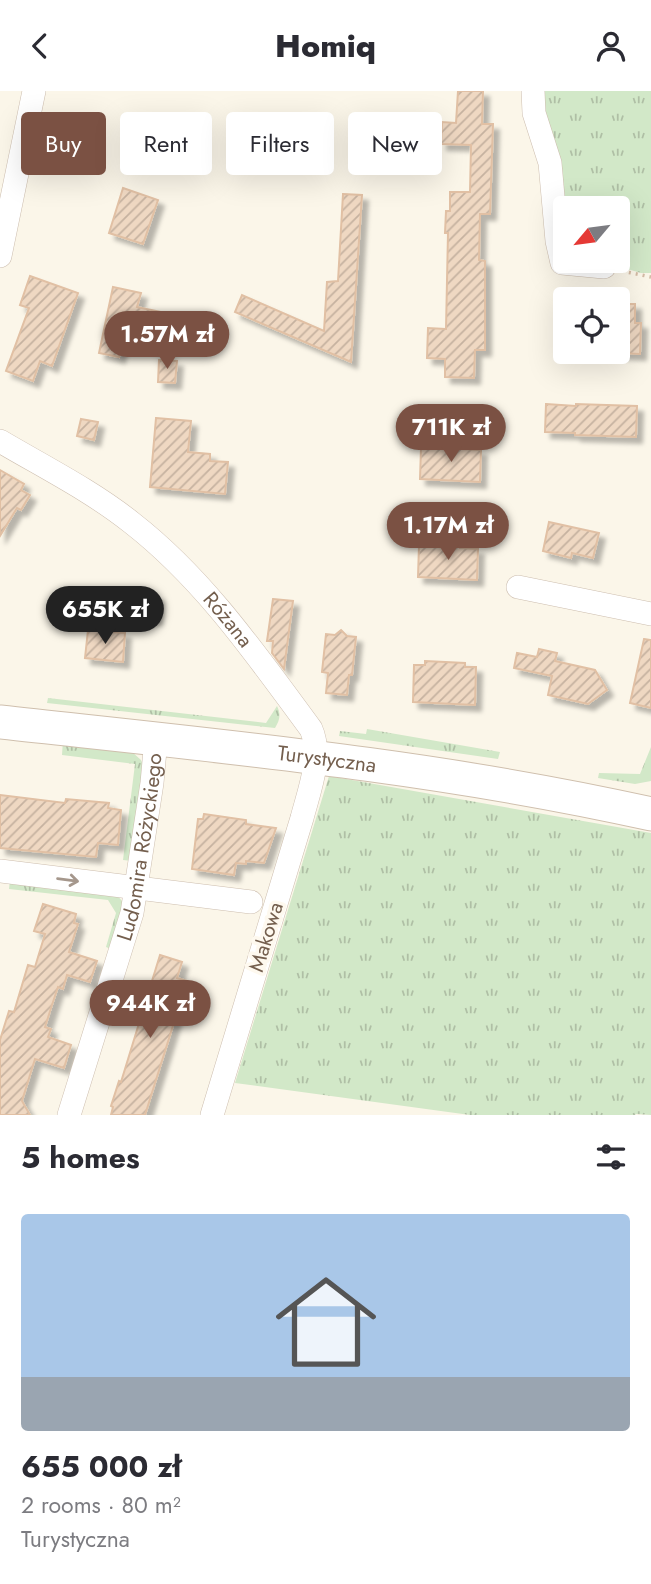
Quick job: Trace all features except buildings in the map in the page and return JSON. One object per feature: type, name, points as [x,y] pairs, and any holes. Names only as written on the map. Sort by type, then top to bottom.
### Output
[{"type":"street","points":[[0,256],[34,91]]},
{"type":"street","points":[[533,91],[534,113],[550,163],[553,196]]},
{"type":"street","name":"Różana","points":[[0,441],[115,510],[175,562],[236,629],[311,729],[317,748],[315,757]]},
{"type":"street","points":[[518,587],[651,614]]},
{"type":"street","name":"Turystyczna","points":[[0,722],[315,757],[431,773],[651,814]]},
{"type":"street","name":"Ludomira Różyckiego","points":[[69,1115],[132,913],[156,739]]},
{"type":"street","name":"Makowa","points":[[212,1115],[299,830],[315,757]]},
{"type":"street","points":[[0,871],[251,902]]},
{"type":"path","points":[[630,273],[651,277]]},
{"type":"green space","points":[[539,91],[651,91],[651,273],[630,270],[630,196],[562,196]]},
{"type":"green space","points":[[48,698],[266,723],[277,706],[279,717],[275,728],[47,703]]},
{"type":"green space","points":[[367,729],[500,752],[498,759],[339,736],[340,731],[366,734]]},
{"type":"green space","points":[[63,740],[131,751],[141,760],[144,767],[132,861],[123,860],[135,764],[62,755]]},
{"type":"green space","points":[[651,747],[651,781],[635,784],[598,778],[599,773],[640,774]]},
{"type":"green space","points":[[329,776],[651,833],[651,1115],[470,1115],[235,1083]]},
{"type":"green space","points":[[10,880],[117,895],[123,906],[111,949],[106,947],[116,913],[108,900],[9,889]]}]
